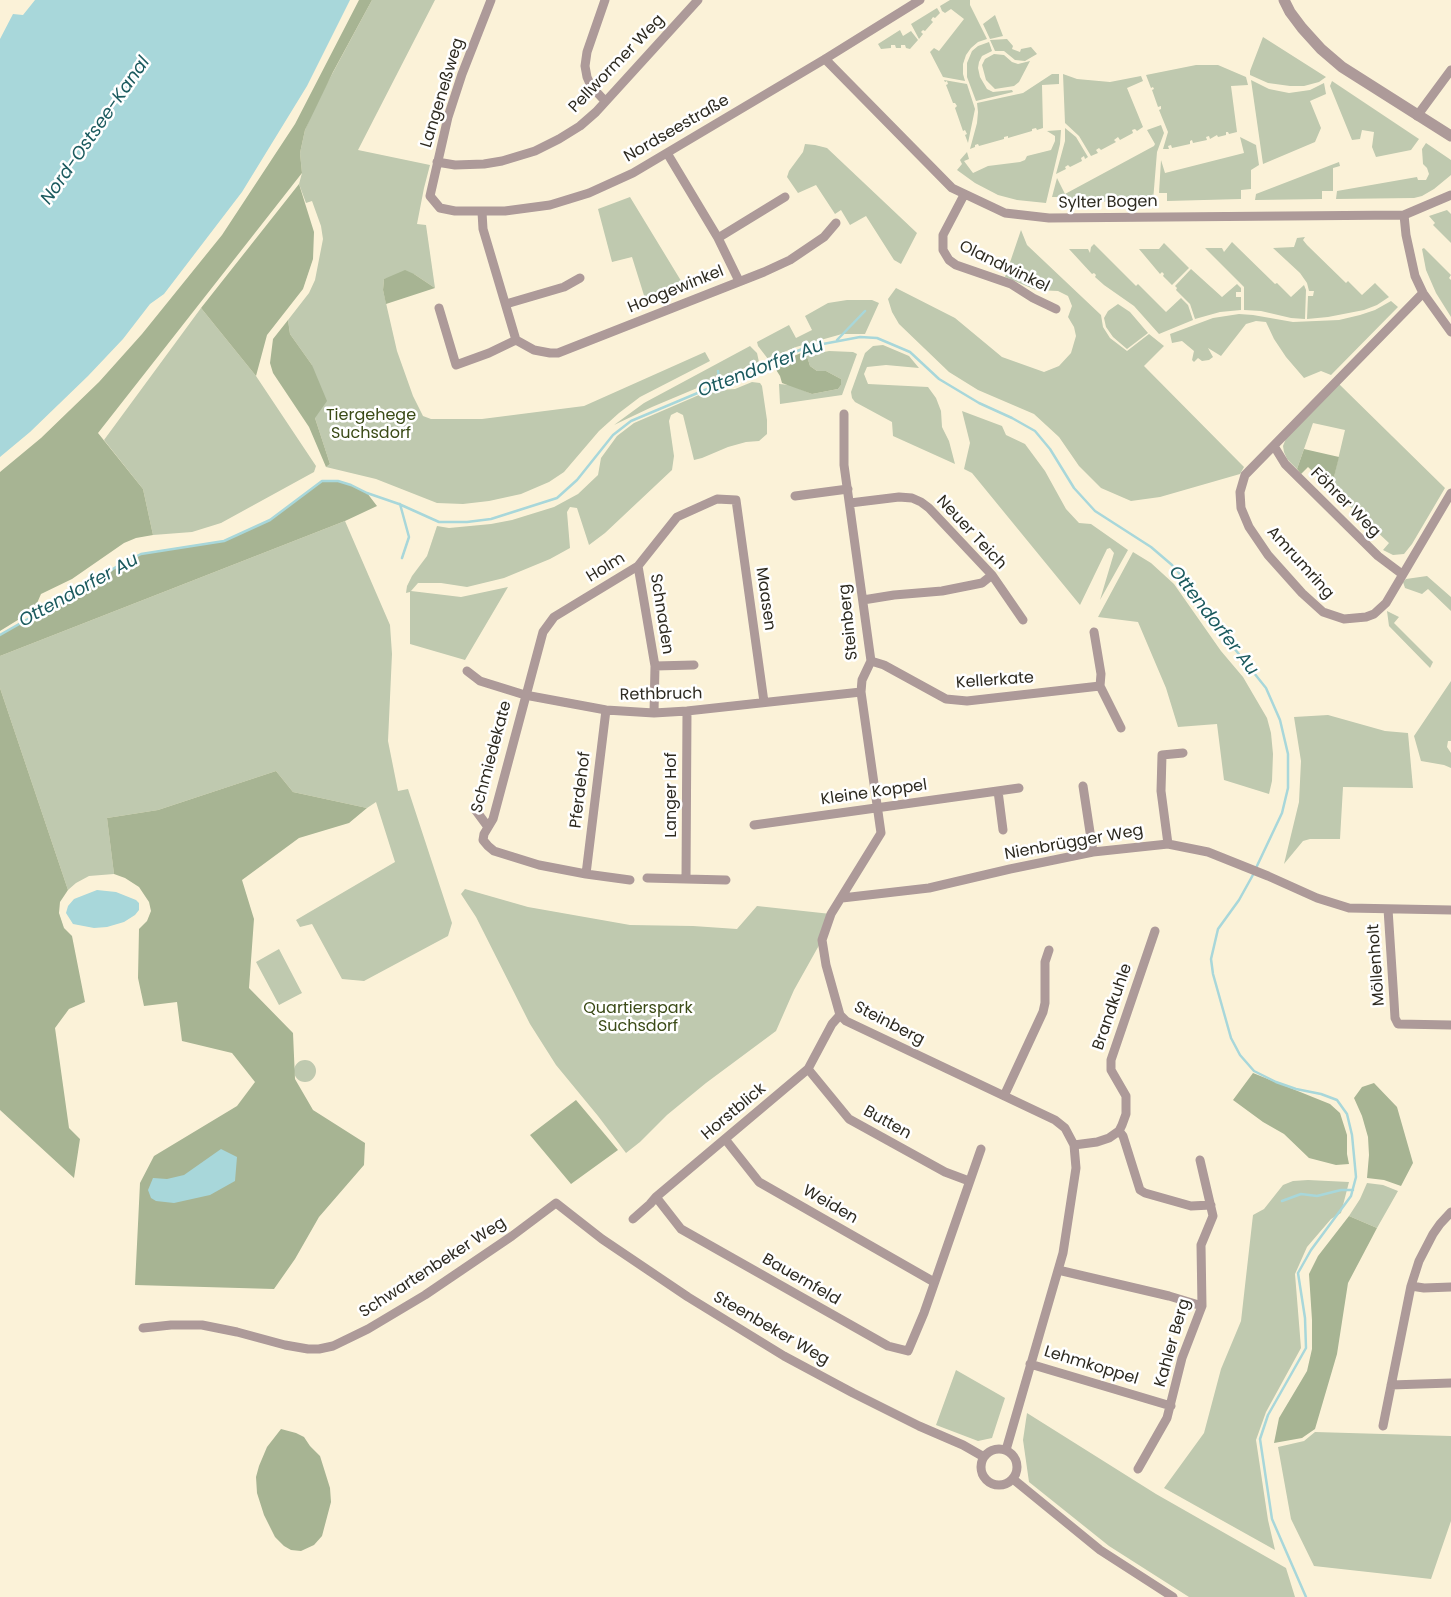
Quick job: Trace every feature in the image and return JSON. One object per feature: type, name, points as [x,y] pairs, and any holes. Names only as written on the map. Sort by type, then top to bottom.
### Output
[{"type":"street","name":"Langeneßweg","points":[[430,196],[448,117],[490,0]]},
{"type":"street","points":[[605,0],[587,52],[585,66],[591,86],[605,101]]},
{"type":"street","name":"Pellwormer Weg","points":[[437,162],[455,165],[484,164],[519,157],[559,139],[580,126],[698,0]]},
{"type":"street","name":"Nordseestraße","points":[[430,196],[440,208],[455,212],[482,212],[550,205],[589,193],[633,173],[920,0]]},
{"type":"street","points":[[1284,0],[1302,28],[1335,61],[1416,116],[1451,136]]},
{"type":"street","name":"Sylter Bogen","points":[[825,59],[952,188],[1005,213],[1049,218],[1404,215],[1450,195]]},
{"type":"street","points":[[1416,116],[1451,70]]},
{"type":"street","points":[[667,153],[718,238],[739,281]]},
{"type":"street","name":"Olandwinkel","points":[[964,195],[943,235],[943,250],[949,260],[956,265],[1011,284],[1033,298],[1056,309]]},
{"type":"street","points":[[718,238],[785,197]]},
{"type":"street","points":[[438,308],[456,365],[489,353],[516,340],[483,230],[482,212]]},
{"type":"street","points":[[1404,215],[1415,276],[1423,293],[1451,332]]},
{"type":"street","name":"Hoogewinkel","points":[[516,340],[534,350],[558,353],[790,260],[824,237],[836,223]]},
{"type":"street","points":[[506,304],[564,288],[580,278]]},
{"type":"street","name":"Amrumring","points":[[1423,293],[1245,475],[1240,492],[1241,508],[1249,527],[1259,541],[1302,593],[1323,612],[1344,619],[1366,617],[1374,614],[1386,603],[1451,493]]},
{"type":"street","name":"Steinberg","points":[[844,414],[843,445],[871,662],[862,680],[861,692],[881,833],[831,914],[822,940],[826,965],[840,1015],[846,1021],[1055,1120],[1065,1128],[1074,1145],[1076,1168],[1063,1253],[1006,1450]]},
{"type":"street","name":"Föhrer Weg","points":[[1274,446],[1285,464],[1378,556],[1402,574]]},
{"type":"street","points":[[795,496],[848,489]]},
{"type":"street","name":"Neuer Teich","points":[[850,503],[899,497],[912,498],[921,502],[929,508],[992,575],[1023,620]]},
{"type":"street","name":"Holm","points":[[525,695],[543,632],[554,616],[638,566],[678,517],[717,499],[736,500]]},
{"type":"street","name":"Maasen","points":[[736,500],[764,702]]},
{"type":"street","name":"Schnaden","points":[[638,566],[654,666],[654,713]]},
{"type":"street","points":[[863,600],[894,595],[942,592],[982,584],[992,575]]},
{"type":"street","points":[[1094,632],[1101,674],[1100,686],[1121,728]]},
{"type":"street","name":"Kellerkate","points":[[871,662],[884,665],[946,699],[967,701],[1100,686]]},
{"type":"street","name":"Schnaden","points":[[654,666],[694,665]]},
{"type":"street","name":"Rethbruch","points":[[468,671],[480,681],[525,695],[606,710],[654,713],[688,712],[861,692]]},
{"type":"street","name":"Schmiedekate","points":[[525,695],[493,819],[484,834],[484,840],[494,851],[539,865],[586,874]]},
{"type":"street","name":"Pferdehof","points":[[586,874],[606,710]]},
{"type":"street","name":"Langer Hof","points":[[686,879],[688,712]]},
{"type":"street","points":[[1168,844],[1161,791],[1162,755],[1183,753]]},
{"type":"street","points":[[1083,786],[1093,852]]},
{"type":"street","name":"Kleine Koppel","points":[[754,825],[1019,788]]},
{"type":"street","points":[[998,791],[1003,830]]},
{"type":"street","name":"Schmiedekate","points":[[474,808],[488,827]]},
{"type":"street","name":"Nienbrügger Weg","points":[[842,898],[929,888],[1093,852],[1168,844],[1208,852],[1317,898],[1349,908],[1451,910]]},
{"type":"street","points":[[586,874],[630,880]]},
{"type":"street","points":[[647,878],[726,880]]},
{"type":"street","name":"Möllenholt","points":[[1388,909],[1394,1000],[1398,1024],[1451,1026]]},
{"type":"street","name":"Brandkuhle","points":[[1119,1131],[1126,1114],[1126,1096],[1111,1070],[1111,1060],[1155,931]]},
{"type":"street","points":[[1004,1096],[1043,1012],[1045,1002],[1045,962],[1049,950]]},
{"type":"street","name":"Horstblick","points":[[633,1219],[656,1197],[808,1069],[832,1024],[840,1015]]},
{"type":"street","name":"Butten","points":[[808,1069],[849,1119],[945,1172],[969,1181]]},
{"type":"street","points":[[1074,1145],[1097,1142],[1109,1138],[1119,1131],[1123,1136],[1140,1190],[1190,1206],[1211,1205]]},
{"type":"street","name":"Weiden","points":[[725,1139],[759,1182],[934,1282]]},
{"type":"street","points":[[934,1282],[981,1149]]},
{"type":"street","name":"Kahler Berg","points":[[1138,1469],[1167,1418],[1182,1358],[1202,1306],[1201,1244],[1213,1216],[1200,1160]]},
{"type":"street","name":"Bauernfeld","points":[[656,1197],[681,1229],[888,1346],[908,1351],[924,1313],[934,1282]]},
{"type":"street","name":"Schwartenbeker Weg","points":[[143,1328],[171,1324],[202,1325],[308,1349],[334,1346],[425,1295],[512,1236],[556,1203]]},
{"type":"street","name":"Steenbeker Weg","points":[[556,1203],[602,1239],[680,1292],[777,1351],[852,1393],[984,1457]]},
{"type":"street","points":[[1383,1426],[1411,1286],[1419,1260],[1433,1234],[1451,1212]]},
{"type":"street","points":[[1058,1270],[1169,1296],[1202,1306]]},
{"type":"street","points":[[1411,1286],[1424,1288],[1451,1287]]},
{"type":"street","name":"Lehmkoppel","points":[[1030,1364],[1171,1406]]},
{"type":"street","points":[[1391,1385],[1451,1383]]},
{"type":"street","points":[[996,1449],[1006,1450],[1014,1456],[1017,1472],[1013,1479],[1004,1484],[991,1482],[983,1474],[982,1465],[984,1457],[996,1449]]},
{"type":"street","points":[[1013,1479],[1100,1550],[1173,1597]]},
{"type":"green space","points":[[359,0],[372,0],[333,72],[305,130],[300,153],[302,173],[98,433],[143,489],[153,535],[136,538],[124,543],[72,579],[41,594],[34,610],[0,631],[0,472],[41,438],[99,382],[142,334],[222,235],[295,124]]},
{"type":"green space","name":"Tiergehege Suchsdorf","points":[[372,0],[435,0],[358,150],[430,165],[417,224],[426,225],[435,288],[414,274],[384,279],[383,290],[397,351],[413,396],[423,416],[431,419],[482,419],[584,406],[705,352],[710,361],[640,397],[599,431],[564,472],[549,482],[521,494],[463,504],[437,503],[376,479],[326,467],[330,464],[315,418],[312,365],[290,334],[288,320],[309,293],[315,280],[323,239],[321,226],[312,201],[306,203],[299,184],[302,173],[300,153],[305,130],[316,104]]},
{"type":"green space","points":[[950,0],[970,0],[970,5],[987,39],[978,42],[966,55],[963,64],[965,81],[943,77],[930,52],[934,48],[939,51],[964,19],[951,9],[945,13],[942,11],[940,6]]},
{"type":"green space","points":[[937,8],[940,13],[935,18],[933,17],[931,20],[933,22],[925,31],[921,32],[923,34],[919,39],[911,24]]},
{"type":"green space","points":[[995,15],[1003,36],[990,39],[983,24]]},
{"type":"green space","points":[[900,30],[903,36],[911,31],[918,40],[910,49],[906,48],[905,45],[901,45],[901,48],[896,48],[895,45],[891,45],[891,48],[881,49],[878,44]]},
{"type":"green space","points":[[1263,37],[1326,77],[1319,82],[1304,86],[1290,86],[1268,83],[1250,75]]},
{"type":"green space","points":[[1007,39],[1013,46],[1012,49],[1020,52],[1021,49],[1031,47],[1037,54],[1025,61],[1015,60],[1004,51],[995,51],[990,40]]},
{"type":"green space","points":[[989,42],[992,51],[982,56],[979,62],[980,77],[987,89],[993,92],[1012,90],[1013,92],[976,101],[967,77],[967,63],[972,51],[978,46]]},
{"type":"green space","points":[[994,54],[1004,55],[1012,62],[1018,64],[1030,61],[1019,82],[1014,86],[995,89],[986,80],[982,65],[985,59]]},
{"type":"green space","points":[[1196,65],[1218,65],[1246,77],[1248,85],[1231,86],[1237,132],[1229,134],[1226,132],[1226,135],[1218,137],[1217,135],[1210,139],[1209,136],[1206,137],[1207,140],[1193,143],[1192,140],[1190,144],[1172,148],[1171,145],[1168,146],[1169,149],[1163,149],[1168,132],[1159,110],[1161,106],[1158,107],[1152,90],[1154,89],[1153,87],[1151,88],[1146,75]]},
{"type":"green space","points":[[1052,74],[1059,74],[1059,84],[1042,85],[1043,128],[1032,129],[1032,131],[1008,138],[1008,136],[1004,137],[1004,139],[979,146],[978,144],[970,149],[977,123],[977,103],[1023,93]]},
{"type":"green space","points":[[1063,74],[1077,79],[1110,82],[1141,76],[1143,81],[1127,88],[1143,127],[1137,131],[1135,129],[1132,130],[1133,133],[1120,140],[1118,137],[1114,140],[1116,142],[1101,150],[1099,148],[1096,150],[1098,153],[1091,156],[1079,136],[1065,123]]},
{"type":"green space","points":[[944,80],[967,84],[975,109],[968,143],[965,135],[967,134],[965,130],[963,131],[955,108],[957,106],[953,103],[946,85],[948,84],[947,81],[945,82]]},
{"type":"green space","points":[[1251,80],[1269,89],[1289,93],[1310,90],[1324,83],[1326,94],[1310,101],[1321,128],[1315,142],[1263,164]]},
{"type":"green space","points":[[1332,81],[1419,139],[1411,150],[1376,157],[1372,147],[1374,132],[1362,130],[1360,139],[1352,140],[1330,86]]},
{"type":"green space","points":[[1161,125],[1164,133],[1157,152],[1153,201],[1062,202],[1062,197],[1052,197],[1057,178],[1065,194],[1154,146],[1155,144],[1147,130]]},
{"type":"green space","points":[[1065,128],[1076,137],[1088,157],[1085,159],[1084,156],[1081,158],[1082,161],[1070,167],[1068,165],[1065,167],[1066,169],[1056,174],[1065,141]]},
{"type":"green space","points":[[1061,130],[1060,144],[1046,203],[1017,200],[998,195],[975,183],[957,170],[962,164],[960,160],[967,152],[969,159],[964,161],[973,173],[988,166],[1020,162],[1025,160],[1027,156],[1051,150],[1055,136],[1047,131]]},
{"type":"green space","points":[[1240,137],[1256,145],[1259,165],[1251,170],[1251,189],[1241,190],[1241,199],[1167,201],[1167,193],[1159,193],[1161,160],[1165,173],[1244,153]]},
{"type":"green space","points":[[1426,143],[1451,160],[1451,175],[1434,189],[1414,198],[1336,199],[1337,191],[1417,177],[1418,180],[1426,180],[1429,174],[1423,164],[1422,149]]},
{"type":"green space","points":[[805,144],[827,148],[917,233],[901,264],[894,260],[866,216],[850,225],[841,210],[835,214],[816,185],[798,193],[787,177],[789,171],[803,152]]},
{"type":"green space","points":[[1339,162],[1340,166],[1333,168],[1333,191],[1322,191],[1322,199],[1255,200],[1256,194]]},
{"type":"green space","points":[[299,184],[314,232],[313,259],[303,289],[267,335],[256,376],[201,308]]},
{"type":"green space","points":[[630,197],[686,289],[647,305],[632,257],[612,262],[598,209]]},
{"type":"green space","points":[[1447,210],[1451,214],[1451,243],[1433,225],[1435,223],[1429,216]]},
{"type":"green space","points":[[1021,230],[1027,245],[1101,315],[1103,327],[1110,338],[1127,351],[1149,334],[1164,346],[1144,366],[1244,467],[1240,474],[1160,497],[1131,501],[1101,488],[1079,466],[1059,437],[1034,414],[978,390],[949,372],[899,324],[892,312],[888,299],[896,288],[955,318],[1002,357],[1044,372],[1059,366],[1071,353],[1076,336],[1074,327],[1068,317],[1072,306],[1068,296],[1058,291],[1036,290],[1005,277]]},
{"type":"green space","points":[[1305,237],[1303,240],[1307,245],[1346,283],[1348,281],[1362,295],[1375,283],[1389,297],[1377,305],[1364,310],[1307,319],[1308,296],[1313,296],[1314,291],[1309,291],[1307,283],[1300,273],[1273,248],[1294,247],[1297,238]]},
{"type":"green space","points":[[1232,242],[1291,297],[1304,285],[1306,290],[1305,319],[1244,310],[1244,287],[1205,248],[1222,248],[1224,252]]},
{"type":"green space","points":[[1164,243],[1189,268],[1172,285],[1163,276],[1164,274],[1162,272],[1160,274],[1139,249],[1159,249]]},
{"type":"green space","points":[[1094,244],[1136,286],[1138,284],[1166,312],[1181,298],[1188,305],[1193,320],[1159,334],[1134,306],[1104,285],[1069,249],[1088,249],[1090,253],[1091,247]]},
{"type":"green space","points":[[1424,248],[1451,275],[1449,278],[1451,280],[1451,317],[1436,293],[1426,270],[1422,249]]},
{"type":"green space","points":[[1191,269],[1222,297],[1237,284],[1241,288],[1241,292],[1236,292],[1236,297],[1241,297],[1241,310],[1220,312],[1195,319],[1190,304],[1176,290],[1175,286]]},
{"type":"green space","points":[[405,270],[435,288],[386,304],[383,290],[384,279]]},
{"type":"green space","points":[[847,300],[872,300],[879,303],[865,334],[842,334],[796,347],[768,359],[758,346],[757,342],[789,325],[796,338],[812,330],[805,316],[828,303]]},
{"type":"green space","points":[[1391,301],[1398,307],[1331,375],[1321,371],[1304,378],[1286,357],[1266,322],[1256,321],[1246,324],[1221,356],[1208,348],[1213,357],[1202,361],[1198,358],[1194,362],[1192,360],[1194,351],[1182,341],[1172,343],[1170,334],[1213,318],[1239,314],[1293,322],[1339,320],[1375,310]]},
{"type":"green space","points":[[1118,304],[1130,312],[1148,333],[1127,349],[1113,337],[1106,327],[1104,318],[1108,311]]},
{"type":"green space","name":"Tiergehege Suchsdorf","points":[[201,308],[256,376],[316,466],[314,472],[221,523],[192,532],[153,535],[143,489],[104,440]]},
{"type":"green space","points":[[288,320],[290,334],[312,365],[327,401],[315,418],[330,464],[326,467],[309,427],[273,373],[270,363],[273,339]]},
{"type":"green space","points":[[883,345],[909,356],[919,368],[886,365],[867,367],[864,374],[868,384],[928,387],[936,398],[941,411],[942,427],[949,441],[955,464],[893,436],[892,422],[855,402],[852,398],[851,392],[865,353],[873,346]]},
{"type":"green space","points":[[750,346],[757,353],[759,362],[614,425],[644,403]]},
{"type":"green space","points":[[829,351],[853,352],[857,354],[842,395],[780,404],[779,384],[790,385],[812,394],[838,389],[841,385],[841,379],[826,371],[817,371],[810,366],[806,353],[814,354]]},
{"type":"green space","points":[[801,353],[806,353],[810,366],[817,371],[826,371],[841,379],[841,385],[838,389],[812,394],[782,383],[773,365]]},
{"type":"green space","points":[[752,382],[760,383],[762,386],[767,420],[767,434],[759,441],[728,447],[694,460],[683,415],[677,412],[671,415],[669,421],[674,456],[672,470],[605,533],[589,545],[577,508],[570,507],[567,512],[570,548],[550,559],[504,578],[467,587],[441,583],[418,583],[411,591],[461,597],[508,587],[465,660],[410,644],[410,592],[406,593],[407,586],[427,556],[437,526],[449,528],[491,524],[512,520],[554,507],[578,494],[598,475],[601,458],[617,436],[634,423],[699,395],[735,389]]},
{"type":"green space","points":[[1339,384],[1445,488],[1412,544],[1404,554],[1393,555],[1383,550],[1389,543],[1331,489],[1345,430],[1313,423],[1297,469],[1287,459],[1284,452],[1283,446],[1287,436]]},
{"type":"green space","points":[[962,411],[1002,426],[1006,435],[1025,444],[1045,471],[1066,509],[1079,523],[1091,524],[1128,550],[1100,600],[1114,553],[1110,548],[1107,549],[1080,605],[972,473],[964,469],[970,443]]},
{"type":"green space","points":[[1304,449],[1339,457],[1331,489],[1308,467],[1301,474],[1297,469]]},
{"type":"green space","points":[[322,481],[338,481],[351,485],[367,493],[377,506],[345,521],[0,656],[0,635],[116,567],[141,554],[224,541],[270,520]]},
{"type":"green space","points":[[345,521],[390,625],[392,654],[388,741],[398,791],[408,789],[452,923],[448,936],[364,981],[342,979],[312,924],[300,927],[296,920],[395,862],[376,802],[367,808],[293,792],[276,771],[158,810],[107,818],[114,874],[89,876],[68,890],[0,688],[0,656]]},
{"type":"green space","points":[[1133,552],[1151,563],[1174,584],[1221,651],[1243,677],[1267,718],[1273,754],[1272,781],[1269,794],[1224,780],[1217,724],[1178,727],[1166,688],[1138,622],[1098,617]]},
{"type":"green space","points":[[1427,576],[1451,597],[1451,611],[1428,589],[1422,594],[1405,588],[1403,582],[1406,579]]},
{"type":"green space","points":[[1387,611],[1399,617],[1394,623],[1433,662],[1430,668],[1389,626]]},
{"type":"green space","points":[[1451,681],[1451,741],[1448,741],[1447,747],[1451,753],[1451,768],[1421,761],[1414,736]]},
{"type":"green space","points":[[0,688],[68,890],[60,902],[59,913],[64,928],[72,936],[85,1002],[69,1009],[55,1028],[69,1128],[80,1139],[74,1178],[0,1110]]},
{"type":"green space","points":[[1328,715],[1385,731],[1408,733],[1413,788],[1343,787],[1340,839],[1310,839],[1303,841],[1284,864],[1299,802],[1301,761],[1294,717]]},
{"type":"green space","points":[[276,771],[293,792],[367,808],[349,823],[299,838],[242,880],[254,919],[249,988],[293,1033],[295,1079],[313,1110],[365,1143],[364,1165],[319,1217],[295,1259],[274,1289],[135,1285],[140,1183],[154,1156],[237,1106],[255,1082],[232,1053],[182,1041],[177,1002],[144,1006],[138,978],[139,929],[147,921],[151,911],[149,902],[139,887],[125,878],[114,874],[107,818],[158,810]]},
{"type":"green space","name":"Quartierspark Suchsdorf","points":[[465,889],[528,907],[630,925],[737,929],[757,906],[831,914],[822,940],[794,990],[776,1031],[706,1083],[667,1115],[626,1153],[556,1065],[530,1024],[476,917],[461,894]]},
{"type":"green space","points":[[279,949],[302,993],[279,1005],[256,962]]},
{"type":"green space","points":[[301,1060],[309,1060],[316,1067],[316,1075],[309,1082],[301,1082],[294,1075],[294,1067]]},
{"type":"green space","points":[[1253,1073],[1330,1104],[1340,1113],[1347,1135],[1349,1164],[1336,1165],[1309,1158],[1284,1134],[1263,1122],[1233,1100]]},
{"type":"green space","points":[[1374,1083],[1397,1107],[1413,1163],[1401,1186],[1384,1180],[1367,1178],[1368,1137],[1354,1098],[1362,1087]]},
{"type":"green space","points":[[576,1100],[618,1150],[571,1184],[530,1135]]},
{"type":"green space","points":[[1293,1181],[1349,1182],[1341,1213],[1331,1219],[1307,1247],[1295,1274],[1301,1348],[1266,1412],[1256,1440],[1268,1520],[1275,1550],[1164,1488],[1204,1433],[1221,1369],[1241,1321],[1253,1215],[1264,1209],[1283,1185]]},
{"type":"green space","points":[[1367,1183],[1383,1185],[1398,1191],[1377,1228],[1349,1216],[1360,1199]]},
{"type":"green space","points":[[1349,1216],[1377,1228],[1348,1283],[1337,1354],[1315,1429],[1302,1438],[1274,1443],[1279,1418],[1307,1371],[1312,1349],[1309,1274],[1318,1256]]},
{"type":"green space","points":[[956,1370],[1005,1398],[992,1438],[978,1441],[936,1425]]},
{"type":"green space","points":[[1027,1413],[1156,1494],[1286,1568],[1295,1597],[1189,1597],[1109,1546],[1029,1482],[1023,1440]]},
{"type":"green space","points":[[281,1429],[304,1437],[320,1456],[330,1488],[331,1502],[322,1536],[314,1545],[301,1551],[291,1550],[275,1537],[264,1515],[257,1493],[256,1477],[259,1466],[267,1447]]},
{"type":"green space","points":[[1315,1432],[1451,1436],[1451,1521],[1431,1579],[1314,1566],[1291,1519],[1278,1447],[1304,1441]]},
{"type":"water","name":"Nord-Ostsee-Kanal","points":[[35,0],[350,0],[307,86],[242,192],[164,294],[150,304],[123,339],[88,376],[30,432],[0,457],[0,39],[13,14],[23,15]]},
{"type":"water","points":[[97,890],[116,892],[136,900],[139,903],[139,910],[124,922],[107,927],[94,928],[73,924],[66,913],[68,906],[74,899]]},
{"type":"water","points":[[221,1149],[237,1157],[235,1181],[210,1195],[174,1203],[156,1201],[151,1198],[148,1190],[153,1178],[167,1179],[184,1175]]},
{"type":"waterway","points":[[837,340],[865,311]]},
{"type":"waterway","name":"Ottendorfer Au","points":[[0,635],[141,554],[224,541],[270,520],[322,481],[338,481],[351,485],[439,522],[467,522],[491,519],[557,498],[577,480],[613,435],[631,421],[807,347],[860,337],[877,338],[910,352],[939,379],[979,403],[1035,431],[1050,449],[1074,488],[1095,511],[1151,547],[1172,565],[1190,586],[1214,623],[1266,688],[1280,720],[1288,754],[1288,788],[1282,813],[1256,868]]},
{"type":"waterway","points":[[718,371],[720,383]]},
{"type":"waterway","points":[[400,504],[409,537],[402,558]]},
{"type":"waterway","name":"Ottendorfer Au","points":[[1254,873],[1239,900],[1218,929],[1211,959],[1213,974],[1231,1038],[1240,1055],[1254,1071],[1296,1089],[1321,1094],[1337,1100],[1347,1114],[1352,1135],[1356,1177],[1351,1196],[1311,1250],[1298,1273],[1305,1318],[1306,1348],[1268,1415],[1260,1439],[1272,1519],[1306,1597]]},
{"type":"waterway","points":[[1282,1201],[1301,1194],[1317,1196],[1341,1190],[1353,1190]]}]
